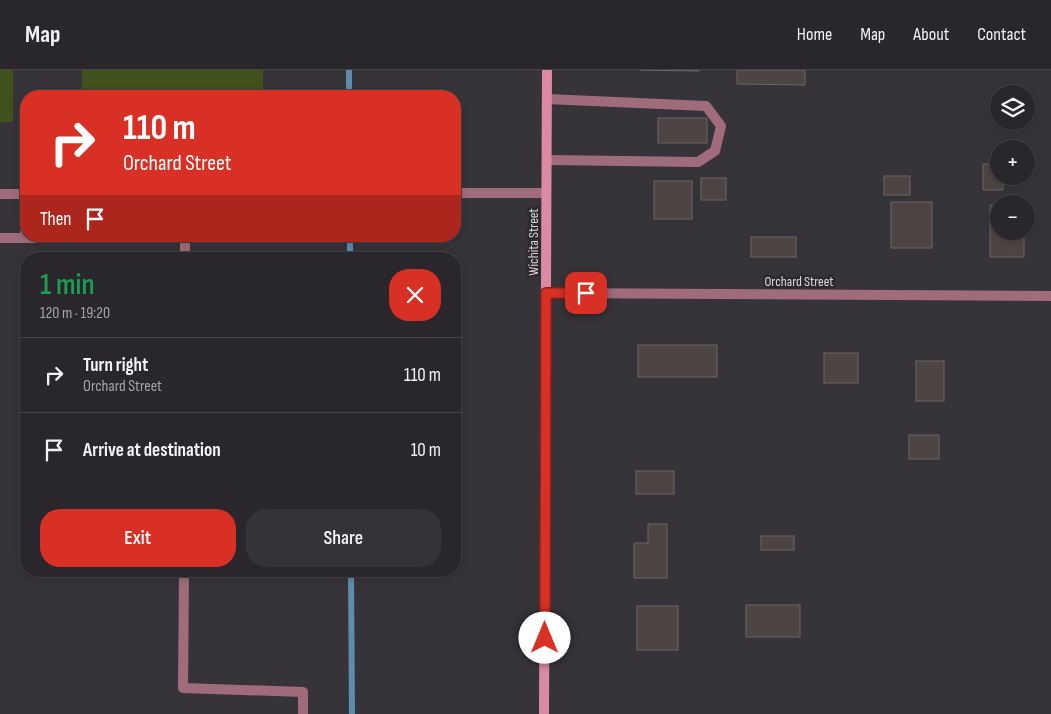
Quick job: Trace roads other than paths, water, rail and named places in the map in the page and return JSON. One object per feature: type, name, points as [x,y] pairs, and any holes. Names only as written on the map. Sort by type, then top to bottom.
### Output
[{"type":"main road","name":"Wichita Street","points":[[544,714],[547,70]]},
{"type":"street","points":[[547,99],[706,106],[721,126],[715,151],[698,162],[547,160]]},
{"type":"street","points":[[461,193],[546,193]]},
{"type":"street","points":[[0,194],[20,194]]},
{"type":"street","points":[[0,238],[20,238]]},
{"type":"street","name":"Orchard Street","points":[[546,293],[1051,296]]},
{"type":"street","points":[[184,577],[183,688],[303,692],[303,714]]},
{"type":"waterway","points":[[349,70],[349,90]]},
{"type":"waterway","points":[[350,242],[350,252]]},
{"type":"waterway","points":[[351,577],[352,714]]}]
